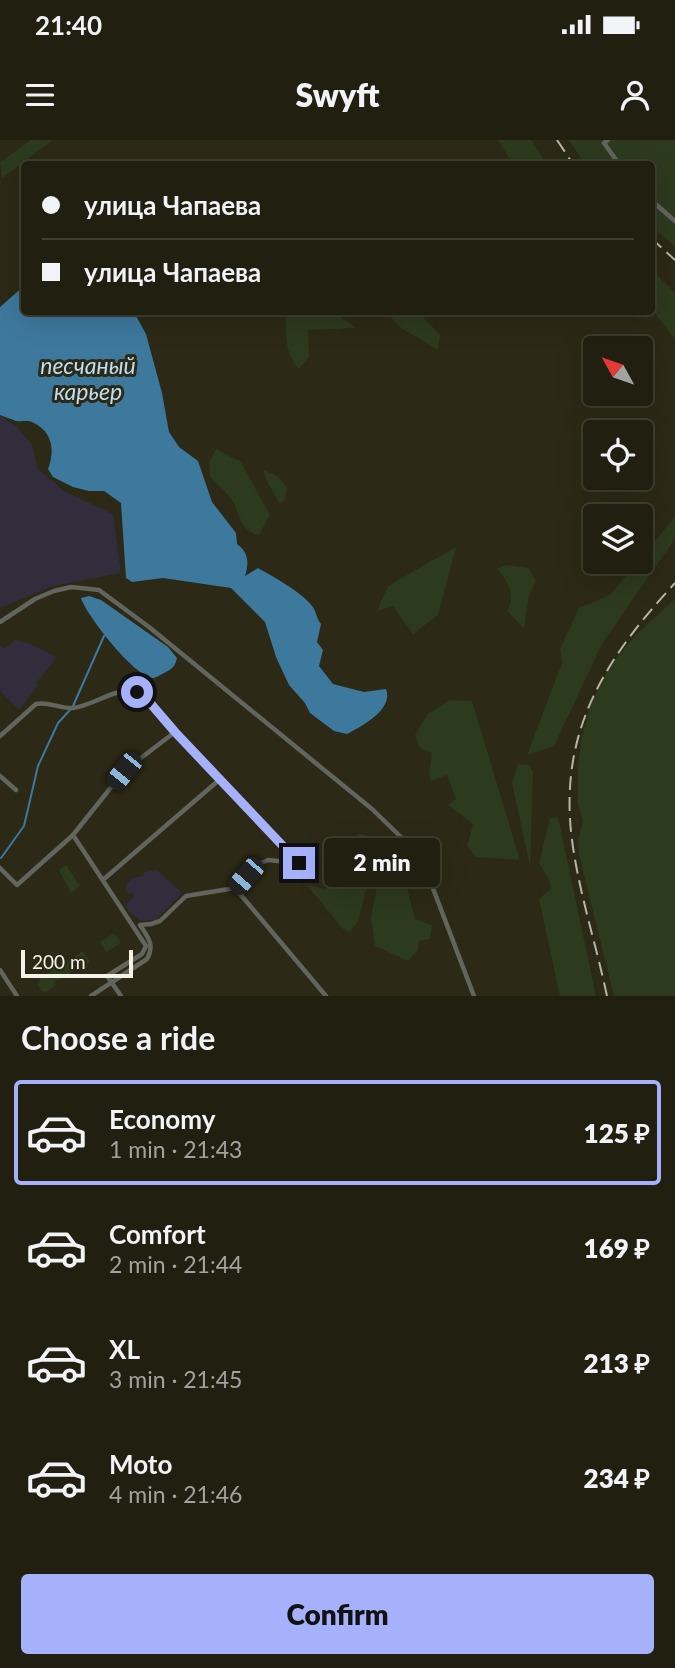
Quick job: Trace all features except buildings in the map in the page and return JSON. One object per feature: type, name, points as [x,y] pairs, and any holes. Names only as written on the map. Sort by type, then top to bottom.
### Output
[{"type":"street","points":[[608,140],[604,143],[617,161]]},
{"type":"street","points":[[655,204],[675,221]]},
{"type":"street","points":[[0,622],[35,599],[71,587],[99,590],[149,627],[372,809],[404,840],[426,870],[474,996]]},
{"type":"street","points":[[0,736],[36,704],[43,702],[56,707],[74,708],[127,692],[137,692],[145,697],[219,780],[299,863],[268,860],[256,864],[235,888],[186,895],[160,920],[138,926]]},
{"type":"street","points":[[0,868],[17,885],[73,835],[124,771],[175,732]]},
{"type":"street","points":[[0,776],[16,790]]},
{"type":"street","points":[[104,879],[219,780]]},
{"type":"street","points":[[73,835],[151,942],[147,959],[91,996]]},
{"type":"street","points":[[235,888],[326,996]]},
{"type":"street","points":[[0,970],[17,996]]},
{"type":"street","points":[[112,982],[121,996]]},
{"type":"shaded area","points":[[0,416],[16,426],[32,445],[38,469],[64,491],[113,514],[121,573],[53,586],[0,608]]},
{"type":"shaded area","points":[[15,640],[31,644],[57,657],[19,710],[0,691],[0,646],[5,649]]},
{"type":"shaded area","points":[[157,870],[182,893],[155,920],[142,921],[129,912],[125,904],[134,897],[132,893],[128,894],[126,885],[133,878],[143,876],[144,872]]},
{"type":"green space","points":[[31,140],[53,140],[21,161],[21,164],[2,178],[0,162]]},
{"type":"green space","points":[[498,140],[531,140],[545,161],[511,161]]},
{"type":"green space","points":[[569,140],[675,140],[675,247],[655,229],[655,161],[583,161]]},
{"type":"green space","points":[[655,273],[675,293],[675,339],[655,313]]},
{"type":"green space","points":[[286,315],[338,315],[357,328],[308,330],[309,357],[299,369],[287,343]]},
{"type":"green space","points":[[389,315],[421,315],[440,335],[438,350],[401,328]]},
{"type":"green space","points":[[216,449],[241,462],[270,515],[259,535],[245,527],[233,502],[210,477],[209,462]]},
{"type":"green space","points":[[263,470],[278,476],[287,488],[285,499],[280,504],[266,480]]},
{"type":"green space","points":[[675,516],[675,539],[653,570],[653,544]]},
{"type":"green space","points":[[456,547],[438,615],[413,634],[393,606],[377,611],[388,586]]},
{"type":"green space","points":[[506,565],[529,568],[536,581],[529,595],[524,629],[507,611],[511,594],[497,569]]},
{"type":"green space","points":[[628,574],[651,574],[603,642],[554,746],[527,755],[562,663],[560,649],[579,608],[610,595]]},
{"type":"green space","points":[[675,599],[675,996],[614,996],[579,855],[578,840],[583,821],[578,804],[581,740],[591,704],[611,664],[638,633]]},
{"type":"green space","points":[[449,700],[472,701],[520,860],[476,857],[467,846],[473,824],[448,805],[456,799],[447,775],[431,781],[429,774],[432,753],[420,748],[415,735],[428,714]]},
{"type":"green space","points":[[518,764],[529,765],[533,772],[530,866],[512,783]]},
{"type":"green space","points":[[558,817],[596,996],[560,996],[539,899],[551,889],[549,879],[539,863],[550,818]]},
{"type":"green space","points":[[359,834],[380,838],[358,921],[350,932],[343,929],[307,885],[325,889],[333,882],[346,877],[347,871],[330,865],[328,858]]},
{"type":"green space","points":[[387,838],[394,838],[415,919],[432,925],[430,939],[419,941],[418,950],[408,961],[375,946],[371,917]]},
{"type":"green space","points":[[66,865],[80,886],[71,893],[59,870]]},
{"type":"green space","points":[[114,933],[121,943],[106,952],[100,942]]},
{"type":"green space","points":[[83,951],[90,962],[55,982],[56,985],[46,992],[41,991],[37,984],[39,979]]},
{"type":"water","name":"песчаный карьер","points":[[21,289],[21,315],[136,315],[146,334],[169,432],[179,447],[198,461],[212,502],[236,533],[237,544],[246,555],[245,576],[258,568],[289,586],[310,604],[321,624],[317,642],[323,650],[319,666],[333,684],[364,692],[386,689],[385,703],[375,716],[347,734],[334,731],[310,713],[289,685],[276,657],[265,622],[231,588],[163,578],[132,582],[126,578],[121,503],[104,491],[73,487],[53,477],[48,469],[52,449],[44,431],[30,421],[16,421],[0,415],[0,307]]},
{"type":"water","points":[[89,596],[101,600],[168,647],[177,658],[173,667],[154,678],[146,676],[124,658],[85,606],[81,598]]},
{"type":"waterway","points":[[73,706],[104,636]]},
{"type":"waterway","points":[[1,858],[24,826],[38,766],[58,723],[70,710]]},
{"type":"railway","points":[[557,140],[571,161]]},
{"type":"railway","points":[[655,242],[675,260]]},
{"type":"railway","points":[[607,996],[575,860],[570,801],[572,765],[580,731],[608,669],[627,640],[675,583]]},
{"type":"route","points":[[137,692],[145,697],[299,863]]}]
